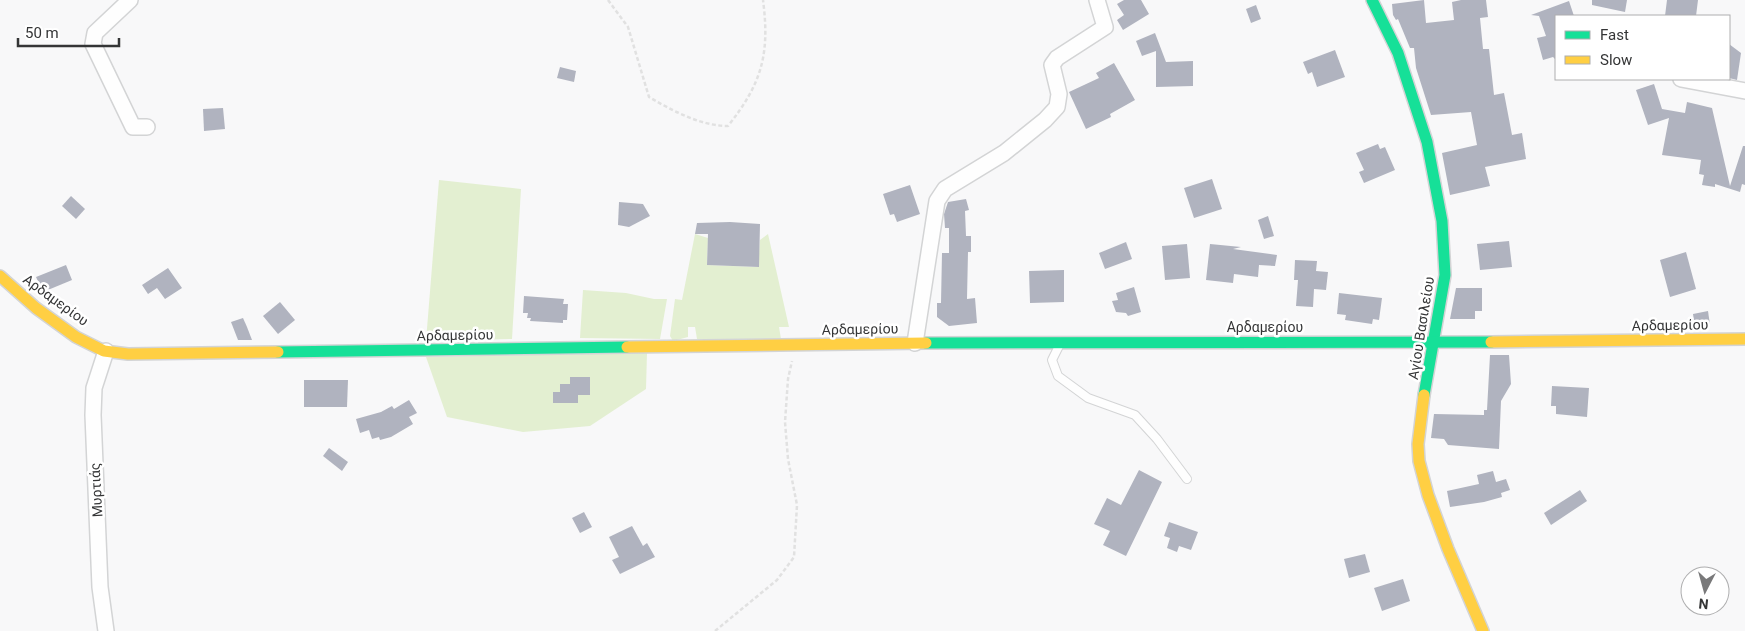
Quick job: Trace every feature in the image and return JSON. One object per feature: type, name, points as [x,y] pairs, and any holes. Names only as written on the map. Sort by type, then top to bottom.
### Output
[{"type":"street","points":[[130,0],[95,33],[93,44],[132,127],[147,128]]},
{"type":"street","points":[[916,343],[937,201],[945,189],[1004,153],[1045,120],[1057,107],[1059,94],[1052,66],[1057,58],[1105,27],[1097,0]]},
{"type":"street","name":"Αγίου Βασιλείου","points":[[1372,0],[1398,53],[1427,142],[1440,212],[1445,275],[1422,409],[1418,444],[1419,461],[1428,495],[1448,549],[1483,631]]},
{"type":"street","points":[[1685,80],[1745,91]]},
{"type":"street","name":"Αρδαμερίου","points":[[0,276],[22,296],[65,329],[106,351],[147,353],[1061,341],[1434,343],[1745,339]]},
{"type":"street","name":"Μυρτιάς","points":[[106,351],[94,388],[93,415],[100,587],[106,631]]},
{"type":"lane","points":[[1061,341],[1052,360],[1058,376],[1088,398],[1134,415],[1158,439],[1187,479]]},
{"type":"path","points":[[608,0],[628,27],[649,97],[666,107],[714,126],[728,126],[754,87],[765,56],[767,28],[763,0]]},
{"type":"path","points":[[715,631],[778,580],[794,557],[797,505],[788,460],[785,422],[788,379],[796,345]]},
{"type":"green space","points":[[439,180],[521,189],[512,339],[426,341]]},
{"type":"green space","points":[[695,234],[708,238],[707,265],[758,267],[760,240],[768,234],[789,327],[779,327],[781,339],[697,339],[695,327],[688,327],[688,337],[673,341],[670,336],[675,299],[682,300]]},
{"type":"green space","points":[[583,290],[626,293],[654,299],[667,299],[660,339],[580,338]]},
{"type":"green space","points":[[647,353],[646,389],[590,426],[523,432],[447,417],[426,357]]},
{"type":"building","points":[[1124,0],[1141,0],[1149,14],[1123,30],[1117,20],[1124,15],[1117,4]]},
{"type":"building","points":[[1424,0],[1426,23],[1454,20],[1452,2],[1486,0],[1488,17],[1480,18],[1483,49],[1489,49],[1494,95],[1504,93],[1512,135],[1522,133],[1526,159],[1485,167],[1490,186],[1450,195],[1442,153],[1477,145],[1471,112],[1431,115],[1416,68],[1414,48],[1410,48],[1398,19],[1396,20],[1393,15],[1392,4]]},
{"type":"building","points":[[1592,0],[1627,0],[1625,12],[1592,5]]},
{"type":"building","points":[[1667,0],[1698,0],[1696,15],[1665,15]]},
{"type":"building","points":[[1569,1],[1574,15],[1555,15],[1555,59],[1553,57],[1543,60],[1537,38],[1546,36],[1539,16],[1531,15]]},
{"type":"building","points":[[1256,5],[1261,19],[1251,23],[1246,9]]},
{"type":"building","points":[[1155,33],[1166,62],[1193,61],[1193,86],[1156,87],[1156,51],[1142,56],[1136,41]]},
{"type":"building","points":[[1730,45],[1741,53],[1737,80],[1730,78]]},
{"type":"building","points":[[1335,50],[1345,77],[1317,87],[1312,72],[1308,74],[1303,62]]},
{"type":"building","points":[[1114,63],[1135,100],[1110,114],[1111,117],[1086,129],[1069,92],[1099,78],[1096,73]]},
{"type":"building","points":[[560,67],[576,71],[574,82],[557,78]]},
{"type":"building","points":[[1654,84],[1662,109],[1685,113],[1687,102],[1712,108],[1730,186],[1743,146],[1745,146],[1745,185],[1742,184],[1740,192],[1715,184],[1715,187],[1702,185],[1704,175],[1699,174],[1701,160],[1662,155],[1669,118],[1648,125],[1636,90]]},
{"type":"building","points":[[223,108],[225,129],[204,131],[203,109]]},
{"type":"building","points":[[1378,144],[1380,149],[1385,147],[1395,170],[1364,183],[1359,172],[1364,170],[1356,153]]},
{"type":"building","points":[[1212,179],[1222,209],[1194,218],[1184,188]]},
{"type":"building","points":[[910,185],[920,214],[897,222],[894,214],[890,215],[883,194]]},
{"type":"building","points":[[71,196],[85,209],[76,219],[62,206]]},
{"type":"building","points":[[966,199],[969,210],[965,211],[966,236],[971,236],[971,252],[968,252],[967,299],[975,298],[977,323],[949,326],[937,317],[937,303],[941,303],[942,253],[949,253],[949,228],[945,228],[944,214],[948,202]]},
{"type":"building","points":[[619,202],[643,204],[650,216],[629,227],[618,225]]},
{"type":"building","points":[[1268,216],[1274,236],[1264,239],[1258,220]]},
{"type":"building","points":[[730,222],[760,224],[759,267],[707,265],[708,234],[695,234],[697,223]]},
{"type":"building","points":[[1509,241],[1512,267],[1480,270],[1477,244]]},
{"type":"building","points":[[1126,242],[1132,259],[1105,269],[1099,253]]},
{"type":"building","points":[[1187,244],[1190,278],[1165,280],[1162,246]]},
{"type":"building","points":[[1210,244],[1241,247],[1233,249],[1277,255],[1275,266],[1259,265],[1258,277],[1234,274],[1233,283],[1206,280]]},
{"type":"building","points":[[1686,252],[1696,289],[1670,297],[1660,260]]},
{"type":"building","points":[[1295,260],[1317,261],[1316,271],[1328,272],[1326,290],[1314,289],[1313,307],[1296,306],[1298,280],[1294,280]]},
{"type":"building","points":[[66,265],[72,280],[43,292],[36,277]]},
{"type":"building","points":[[168,268],[182,288],[165,299],[157,288],[148,294],[142,285]]},
{"type":"building","points":[[1064,270],[1064,302],[1030,303],[1029,271]]},
{"type":"building","points":[[1134,287],[1141,312],[1128,316],[1126,313],[1116,312],[1112,301],[1118,300],[1116,293]]},
{"type":"building","points":[[1456,288],[1482,288],[1482,311],[1475,311],[1475,319],[1450,319]]},
{"type":"building","points":[[1339,293],[1382,298],[1379,320],[1373,319],[1372,324],[1345,320],[1346,315],[1337,314]]},
{"type":"building","points":[[524,296],[564,299],[563,304],[568,304],[567,320],[563,320],[563,323],[530,321],[531,318],[527,318],[528,313],[523,313]]},
{"type":"building","points":[[280,302],[295,320],[278,334],[263,316]]},
{"type":"building","points":[[1708,311],[1710,325],[1695,327],[1693,314]]},
{"type":"building","points":[[243,318],[252,340],[238,340],[231,322]]},
{"type":"building","points":[[1490,355],[1509,355],[1511,384],[1501,401],[1499,449],[1448,445],[1444,439],[1431,438],[1434,414],[1484,415],[1484,410],[1487,410]]},
{"type":"building","points":[[570,377],[590,377],[590,395],[578,395],[578,403],[553,403],[553,392],[560,392],[560,384],[570,384]]},
{"type":"building","points":[[304,380],[348,380],[347,407],[304,407]]},
{"type":"building","points":[[1552,386],[1589,388],[1587,417],[1556,414],[1556,406],[1551,406]]},
{"type":"building","points":[[409,400],[417,413],[409,417],[413,424],[391,437],[380,440],[379,437],[372,439],[369,430],[360,433],[356,419],[381,412],[392,406],[394,409]]},
{"type":"building","points":[[329,448],[348,462],[342,471],[323,456]]},
{"type":"building","points":[[1139,470],[1162,482],[1126,556],[1103,545],[1110,531],[1094,524],[1107,498],[1121,505]]},
{"type":"building","points":[[1493,471],[1496,482],[1506,479],[1510,490],[1501,493],[1502,497],[1484,502],[1450,507],[1447,491],[1479,484],[1477,475]]},
{"type":"building","points":[[1580,490],[1587,501],[1551,525],[1544,513]]},
{"type":"building","points":[[584,512],[592,527],[580,533],[572,518]]},
{"type":"building","points":[[1169,522],[1198,532],[1191,550],[1179,546],[1177,552],[1167,548],[1170,538],[1164,536]]},
{"type":"building","points":[[632,526],[643,546],[647,543],[655,557],[620,574],[612,560],[619,557],[609,537]]},
{"type":"building","points":[[1365,554],[1370,572],[1349,578],[1344,559]]},
{"type":"building","points":[[1403,579],[1410,601],[1382,611],[1374,588]]},
{"type":"traffic: fast","points":[[1372,0],[1398,53],[1427,142],[1442,221],[1445,275],[1424,395]]},
{"type":"traffic: fast","points":[[926,343],[1491,342]]},
{"type":"traffic: fast","points":[[278,352],[627,347]]},
{"type":"traffic: slow","points":[[0,276],[36,308],[76,337],[104,351],[128,354],[278,352]]},
{"type":"traffic: slow","points":[[1491,342],[1745,339]]},
{"type":"traffic: slow","points":[[627,347],[926,343]]},
{"type":"traffic: slow","points":[[1424,395],[1418,444],[1419,461],[1428,495],[1448,549],[1483,631]]}]
